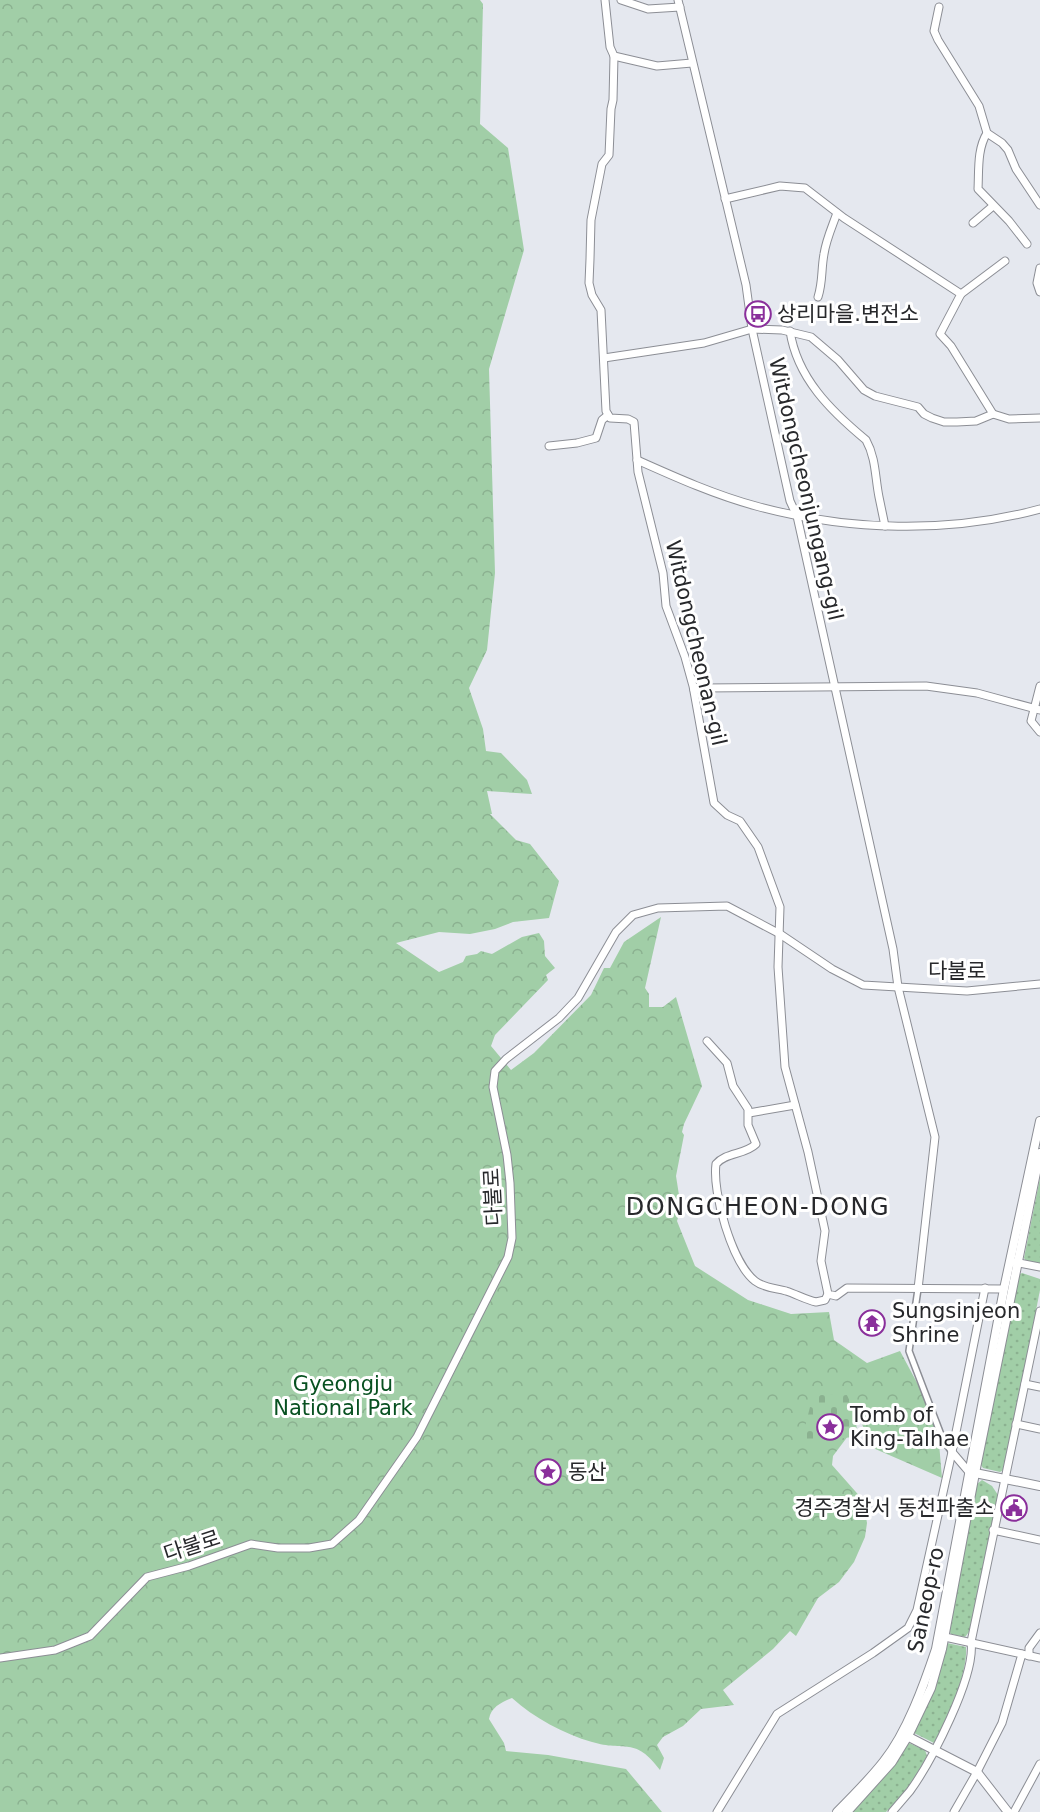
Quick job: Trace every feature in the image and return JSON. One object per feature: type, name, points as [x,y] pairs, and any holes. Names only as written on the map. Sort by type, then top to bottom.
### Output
[{"type":"street","points":[[549,446],[596,438],[602,420],[608,415],[601,310],[592,295],[589,283],[591,220],[602,164],[609,155],[611,109],[614,100],[614,56],[610,47],[605,0]]},
{"type":"street","points":[[621,0],[648,9],[679,4]]},
{"type":"street","name":"Witdongcheonjungang-gil","points":[[679,4],[746,285],[752,329],[790,501],[797,516],[893,949],[897,987],[935,1137],[918,1289]]},
{"type":"street","points":[[939,8],[934,31],[980,106],[987,133],[1008,150],[1016,169],[1040,204]]},
{"type":"street","points":[[614,56],[657,66],[692,63]]},
{"type":"street","points":[[987,133],[979,156],[978,189],[1027,244]]},
{"type":"street","points":[[725,199],[780,186],[805,188],[837,213],[961,294]]},
{"type":"street","points":[[973,223],[993,206]]},
{"type":"street","points":[[818,297],[823,282],[822,270],[826,240],[837,213]]},
{"type":"street","points":[[993,414],[951,346],[939,334],[961,294],[1005,261]]},
{"type":"street","points":[[1040,268],[1037,283],[1040,292]]},
{"type":"street","points":[[604,358],[704,343],[752,329],[790,331],[811,337],[838,360],[864,390],[874,396],[918,407],[924,414],[944,422],[976,421],[993,414],[1009,419],[1040,418]]},
{"type":"street","points":[[790,331],[798,360],[811,385],[825,403],[866,440],[870,447],[885,526]]},
{"type":"street","name":"Witdongcheonan-gil","points":[[608,415],[610,418],[628,419],[634,422],[637,460],[663,573],[666,606],[685,657],[714,803],[727,815],[740,821],[758,846],[780,907],[777,967],[785,1066],[825,1231],[821,1261],[828,1294]]},
{"type":"street","points":[[637,460],[723,495],[797,516],[885,526],[1006,518],[1040,510]]},
{"type":"street","points":[[693,690],[898,685],[957,689],[1037,709]]},
{"type":"street","points":[[1040,686],[1037,709],[1031,721],[1040,732]]},
{"type":"street","name":"다불로","points":[[0,1658],[55,1650],[90,1636],[147,1577],[189,1566],[251,1544],[278,1548],[309,1548],[332,1544],[359,1520],[417,1437],[508,1257],[512,1238],[510,1183],[507,1155],[493,1087],[495,1071],[506,1059],[559,1018],[578,998],[616,932],[633,915],[658,908],[727,906],[780,934],[832,969],[863,985],[967,990],[1040,984]]},
{"type":"street","points":[[707,1041],[727,1063],[733,1086],[746,1104],[749,1113],[748,1125],[755,1141],[755,1146],[722,1158],[716,1164],[722,1207],[734,1250],[749,1275],[760,1284],[816,1302],[825,1300],[828,1294],[836,1296],[847,1288],[1004,1289]]},
{"type":"street","points":[[749,1113],[795,1105]]},
{"type":"street","name":"Saneop-ro","points":[[838,1812],[905,1735],[936,1649],[1014,1263],[1040,1121]]},
{"type":"street","name":"Saneop-ro","points":[[847,1812],[892,1762],[931,1688],[945,1637],[1004,1289],[1014,1263],[1040,1153]]},
{"type":"street","points":[[1014,1263],[1040,1267]]},
{"type":"street","points":[[717,1812],[777,1714],[908,1629],[917,1610],[985,1288]]},
{"type":"street","points":[[918,1289],[909,1351],[943,1440],[972,1473],[1040,1486]]},
{"type":"street","points":[[892,1812],[910,1790],[948,1724],[960,1694],[972,1653],[971,1642],[1016,1424],[1036,1347],[1040,1311]]},
{"type":"street","points":[[1025,1384],[1040,1387]]},
{"type":"street","points":[[1016,1424],[1040,1429]]},
{"type":"street","points":[[993,1530],[1040,1540]]},
{"type":"street","points":[[954,1812],[1002,1723],[1025,1655],[1040,1633]]},
{"type":"street","points":[[945,1637],[1040,1658]]},
{"type":"street","points":[[905,1735],[977,1772],[1008,1812]]},
{"type":"street","points":[[1014,1812],[1039,1770]]},
{"type":"green space","name":"Gyeongju National Park","points":[[0,0],[480,0],[483,4],[480,124],[508,148],[524,250],[489,369],[495,573],[487,650],[469,688],[483,729],[486,751],[501,753],[527,780],[532,794],[487,791],[492,814],[490,814],[516,840],[530,844],[559,881],[549,918],[513,922],[495,929],[470,934],[439,932],[396,943],[439,972],[463,962],[466,956],[481,951],[492,954],[522,937],[539,933],[544,941],[545,956],[555,968],[546,975],[548,980],[495,1035],[491,1046],[511,1070],[534,1053],[591,995],[604,968],[610,968],[624,942],[661,917],[645,988],[649,994],[649,1007],[663,1007],[676,997],[702,1086],[684,1124],[676,1176],[681,1208],[677,1221],[695,1266],[748,1300],[791,1314],[829,1312],[834,1340],[867,1363],[900,1351],[937,1420],[942,1478],[873,1448],[860,1420],[833,1456],[832,1465],[863,1500],[867,1523],[865,1537],[854,1562],[839,1582],[818,1598],[796,1636],[790,1631],[773,1649],[723,1690],[734,1705],[701,1709],[683,1726],[663,1737],[657,1745],[664,1758],[660,1770],[651,1759],[636,1749],[603,1745],[571,1735],[540,1719],[512,1698],[501,1703],[492,1711],[489,1719],[504,1743],[506,1751],[548,1755],[626,1769],[662,1812],[0,1812]]},
{"type":"green space","points":[[1040,1178],[1040,1264],[1026,1261],[1024,1258]]},
{"type":"green space","points":[[1022,1273],[1040,1279],[1040,1290],[1005,1469],[1000,1472],[983,1468],[981,1465],[1018,1275]]},
{"type":"green space","points":[[846,1393],[853,1408],[858,1434],[853,1437],[808,1442],[803,1435],[810,1407],[820,1395]]},
{"type":"green space","points":[[982,1480],[992,1486],[998,1495],[969,1632],[965,1637],[951,1634],[949,1631],[977,1484]]},
{"type":"green space","points":[[947,1643],[966,1647],[966,1658],[956,1696],[934,1743],[914,1731]]},
{"type":"green space","points":[[909,1743],[925,1750],[927,1756],[908,1789],[886,1812],[851,1812]]},
{"type":"place","name":"상리마을.변전소","points":[[758,314]]},
{"type":"place","name":"Sungsinjeon Shrine","points":[[872,1323]]},
{"type":"place","name":"Tomb of King-Talhae","points":[[830,1427]]},
{"type":"place","name":"동산","points":[[548,1472]]},
{"type":"place","name":"경주경찰서 동천파출소","points":[[1014,1508]]},
{"type":"district","name":"DONGCHEON-DONG","points":[[758,1207]]}]
